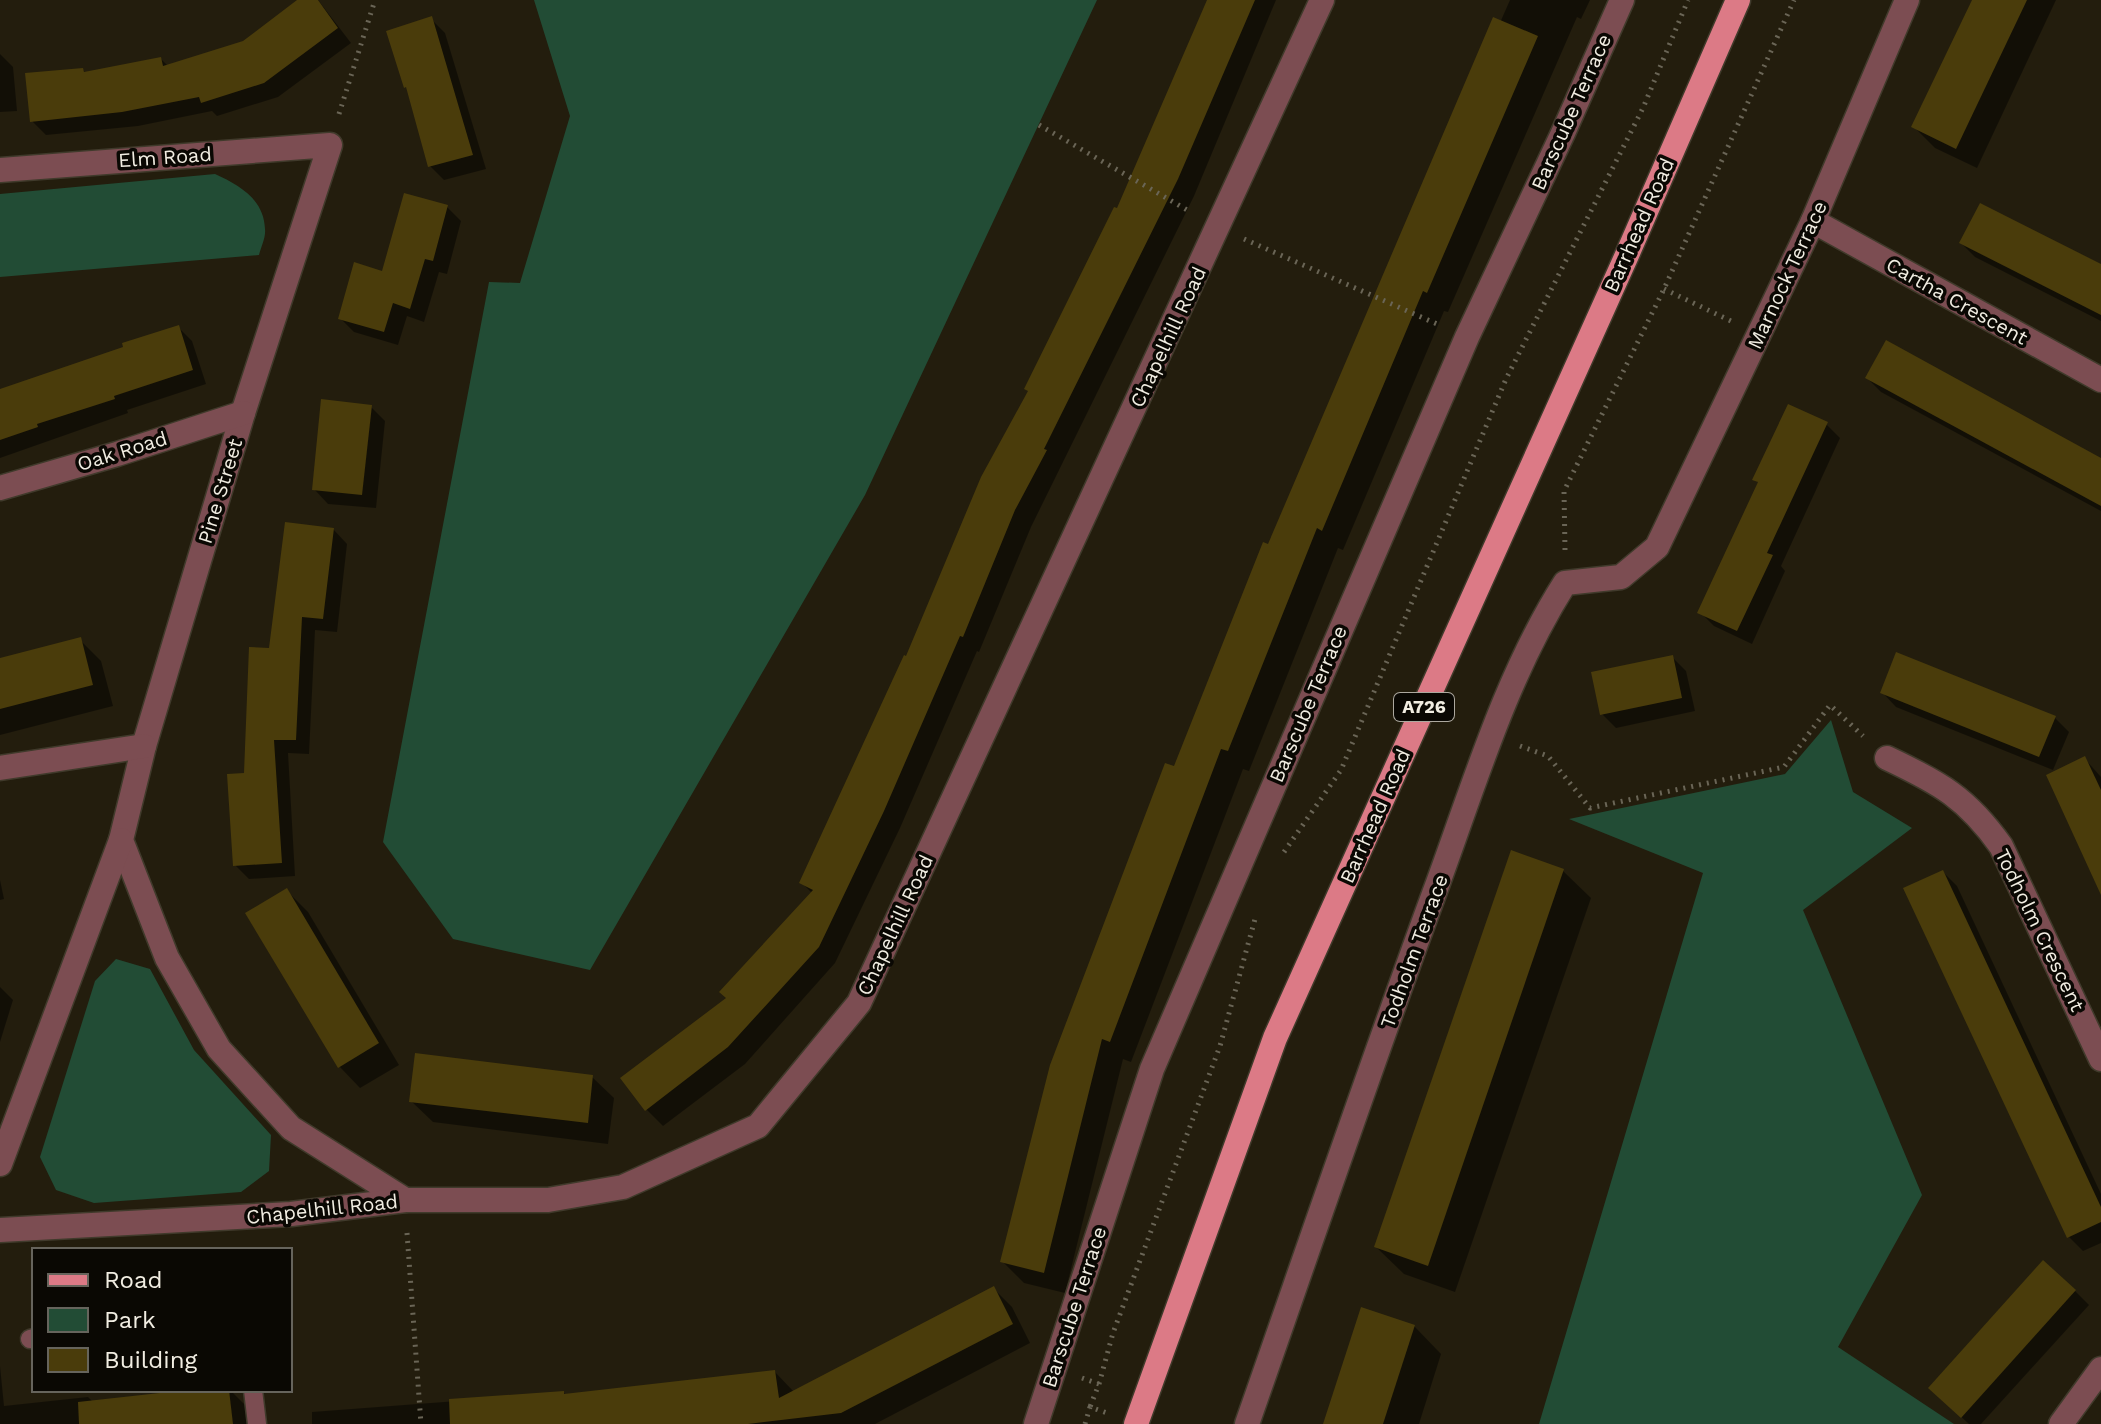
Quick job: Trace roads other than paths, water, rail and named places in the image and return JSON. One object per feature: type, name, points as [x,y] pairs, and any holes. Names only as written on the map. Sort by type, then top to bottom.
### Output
[{"type":"main road","name":"Barrhead Road","points":[[1136,1424],[1275,1038],[1627,255],[1738,0]]},
{"type":"street","name":"Chapelhill Road","points":[[0,1230],[291,1214],[405,1200],[548,1200],[623,1187],[758,1126],[859,1003],[1213,242],[1322,0]]},
{"type":"street","name":"Barscube Terrace","points":[[1036,1424],[1152,1069],[1467,337],[1622,0]]},
{"type":"street","name":"Marnock Terrace","points":[[1565,583],[1621,577],[1657,547],[1813,221],[1907,0]]},
{"type":"street","name":"Elm Road","points":[[0,170],[330,145]]},
{"type":"street","name":"Pine Street","points":[[0,1164],[121,840],[144,746],[243,413],[330,145]]},
{"type":"street","name":"Cartha Crescent","points":[[1813,221],[2101,380]]},
{"type":"street","name":"Oak Road","points":[[0,488],[243,413]]},
{"type":"street","name":"Todholm Terrace","points":[[1247,1424],[1418,936],[1492,736],[1540,622],[1565,583]]},
{"type":"street","points":[[0,768],[144,746]]},
{"type":"street","name":"Todholm Crescent","points":[[1887,758],[1947,788],[1976,813],[1995,838],[2101,1059]]},
{"type":"street","points":[[121,840],[167,958],[219,1049],[291,1128],[405,1200]]},
{"type":"street","points":[[2061,1424],[2101,1369]]},
{"type":"lane","points":[[253,1392],[257,1424]]}]
